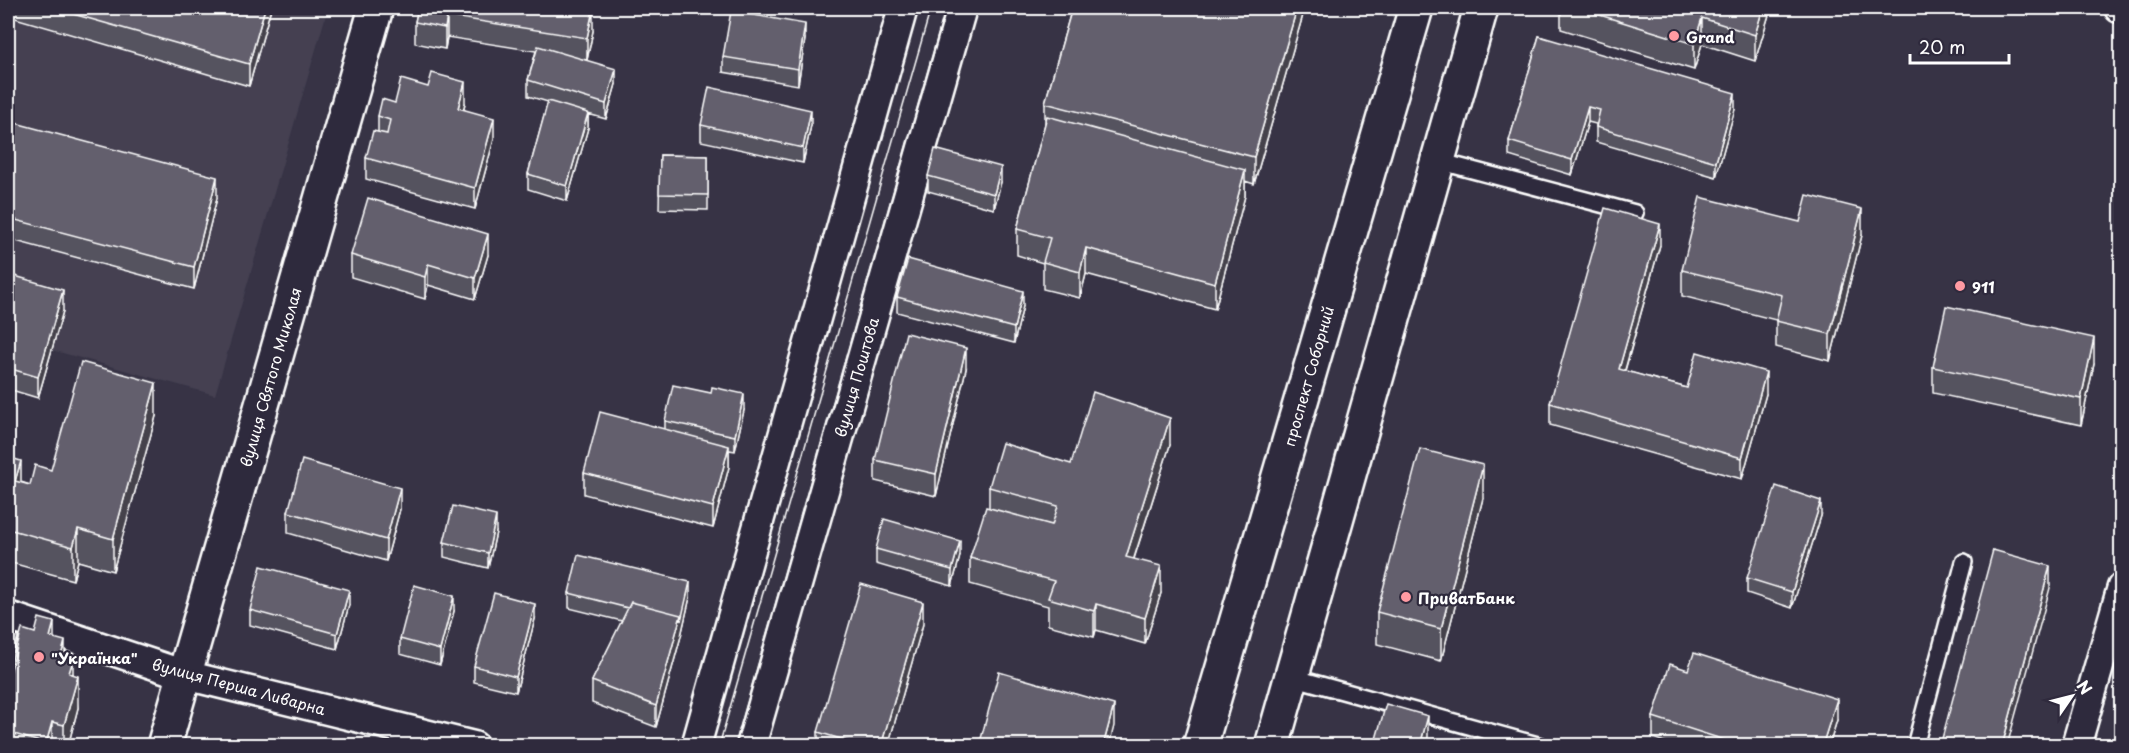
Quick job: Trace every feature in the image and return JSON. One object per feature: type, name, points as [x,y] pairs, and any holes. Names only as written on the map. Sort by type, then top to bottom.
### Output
[{"type":"main road","name":"вулиця Святого Миколая","points":[[164,746],[376,8]]},
{"type":"main road","name":"проспект Соборний","points":[[1200,746],[1416,8]]},
{"type":"main road","points":[[1272,746],[1481,8]]},
{"type":"street","points":[[696,746],[903,8]]},
{"type":"street","name":"вулиця Поштова","points":[[751,746],[962,8]]},
{"type":"street","points":[[2076,746],[2121,587]]},
{"type":"street","name":"вулиця Перша Ливарна","points":[[8,616],[185,675],[474,746]]},
{"type":"lane","points":[[1438,161],[1635,213]]},
{"type":"lane","points":[[1915,746],[1964,562]]},
{"type":"lane","points":[[1292,676],[1508,741],[1541,746]]},
{"type":"shaded area","points":[[8,8],[328,8],[215,395],[8,338]]},
{"type":"building","points":[[52,8],[265,8],[249,64]]},
{"type":"building","points":[[418,8],[580,8],[593,10],[587,38],[447,16],[445,28],[415,22]]},
{"type":"building","points":[[1072,8],[1297,8],[1254,157],[1045,103]]},
{"type":"building","points":[[1577,8],[1763,8],[1755,35],[1702,18],[1694,44]]},
{"type":"building","points":[[731,11],[805,24],[798,69],[723,57]]},
{"type":"building","points":[[1539,36],[1735,93],[1716,162],[1596,127],[1600,110],[1588,107],[1572,160],[1509,141]]},
{"type":"building","points":[[538,46],[616,69],[606,104],[528,80]]},
{"type":"building","points":[[432,73],[465,82],[458,108],[494,118],[475,188],[366,158],[373,131],[387,134],[390,120],[378,116],[382,99],[395,103],[401,79],[428,87]]},
{"type":"building","points":[[709,87],[811,110],[803,148],[701,125]]},
{"type":"building","points":[[548,101],[588,113],[567,186],[528,174]]},
{"type":"building","points":[[1047,116],[1245,170],[1215,283],[1086,248],[1080,272],[1043,262],[1050,238],[1017,229]]},
{"type":"building","points":[[8,121],[217,177],[194,267],[8,218]]},
{"type":"building","points":[[935,149],[1001,167],[994,194],[928,176]]},
{"type":"building","points":[[660,155],[708,156],[708,195],[659,194]]},
{"type":"building","points":[[1807,195],[1862,209],[1830,334],[1776,321],[1782,295],[1682,270],[1700,197],[1800,222]]},
{"type":"building","points":[[368,198],[488,234],[475,278],[428,264],[425,277],[351,255]]},
{"type":"building","points":[[1605,208],[1660,224],[1619,369],[1687,388],[1697,352],[1766,372],[1742,458],[1550,403]]},
{"type":"building","points":[[908,259],[1023,291],[1014,328],[897,297]]},
{"type":"building","points":[[8,274],[63,290],[38,377],[8,368]]},
{"type":"building","points":[[1946,306],[2094,338],[2081,399],[1933,367]]},
{"type":"building","points":[[906,333],[966,348],[936,474],[875,460]]},
{"type":"building","points":[[81,362],[156,383],[113,539],[78,529],[73,547],[8,529],[8,457],[21,461],[15,481],[30,485],[35,465],[51,470]]},
{"type":"building","points":[[673,385],[711,393],[712,387],[744,394],[735,436],[665,421]]},
{"type":"building","points":[[1093,392],[1170,418],[1126,557],[1161,566],[1145,618],[1096,604],[1094,611],[1048,598],[1054,581],[970,558],[986,507],[1052,525],[1058,506],[989,487],[1002,443],[1071,464]]},
{"type":"building","points":[[600,412],[729,446],[713,507],[584,473]]},
{"type":"building","points":[[1420,449],[1483,465],[1441,629],[1377,612]]},
{"type":"building","points":[[302,460],[400,488],[386,540],[288,512]]},
{"type":"building","points":[[1776,486],[1821,501],[1792,592],[1747,578]]},
{"type":"building","points":[[453,506],[496,516],[488,553],[444,542]]},
{"type":"building","points":[[884,519],[960,541],[952,570],[876,549]]},
{"type":"building","points":[[1993,550],[2050,566],[2002,746],[1940,746]]},
{"type":"building","points":[[578,555],[690,582],[681,621],[681,615],[631,602],[628,608],[569,593]]},
{"type":"building","points":[[261,566],[349,590],[337,634],[250,610]]},
{"type":"building","points":[[861,584],[923,602],[881,746],[863,746],[818,732]]},
{"type":"building","points":[[414,585],[454,596],[440,650],[400,639]]},
{"type":"building","points":[[494,593],[535,604],[516,677],[474,666]]},
{"type":"building","points":[[631,602],[681,615],[656,706],[592,681]]},
{"type":"building","points":[[39,618],[54,622],[50,637],[65,641],[61,656],[73,660],[69,673],[78,676],[64,725],[52,722],[46,744],[8,732],[8,680],[22,629],[35,633]]},
{"type":"building","points":[[8,634],[18,637],[8,672]]},
{"type":"building","points":[[1694,653],[1837,699],[1822,746],[1743,746],[1653,717],[1670,664],[1688,670]]},
{"type":"building","points":[[999,672],[1114,705],[1103,746],[979,746]]},
{"type":"building","points":[[1386,704],[1428,716],[1422,738],[1449,746],[1374,746]]},
{"type":"tram line","points":[[719,746],[931,8]]},
{"type":"tram line","points":[[735,746],[946,8]]},
{"type":"place","name":"Grand","points":[[1674,36]]},
{"type":"place","name":"911","points":[[1960,286]]},
{"type":"place","name":"ПриватБанк","points":[[1406,597]]},
{"type":"place","name":"\"Українка\"","points":[[39,657]]}]
